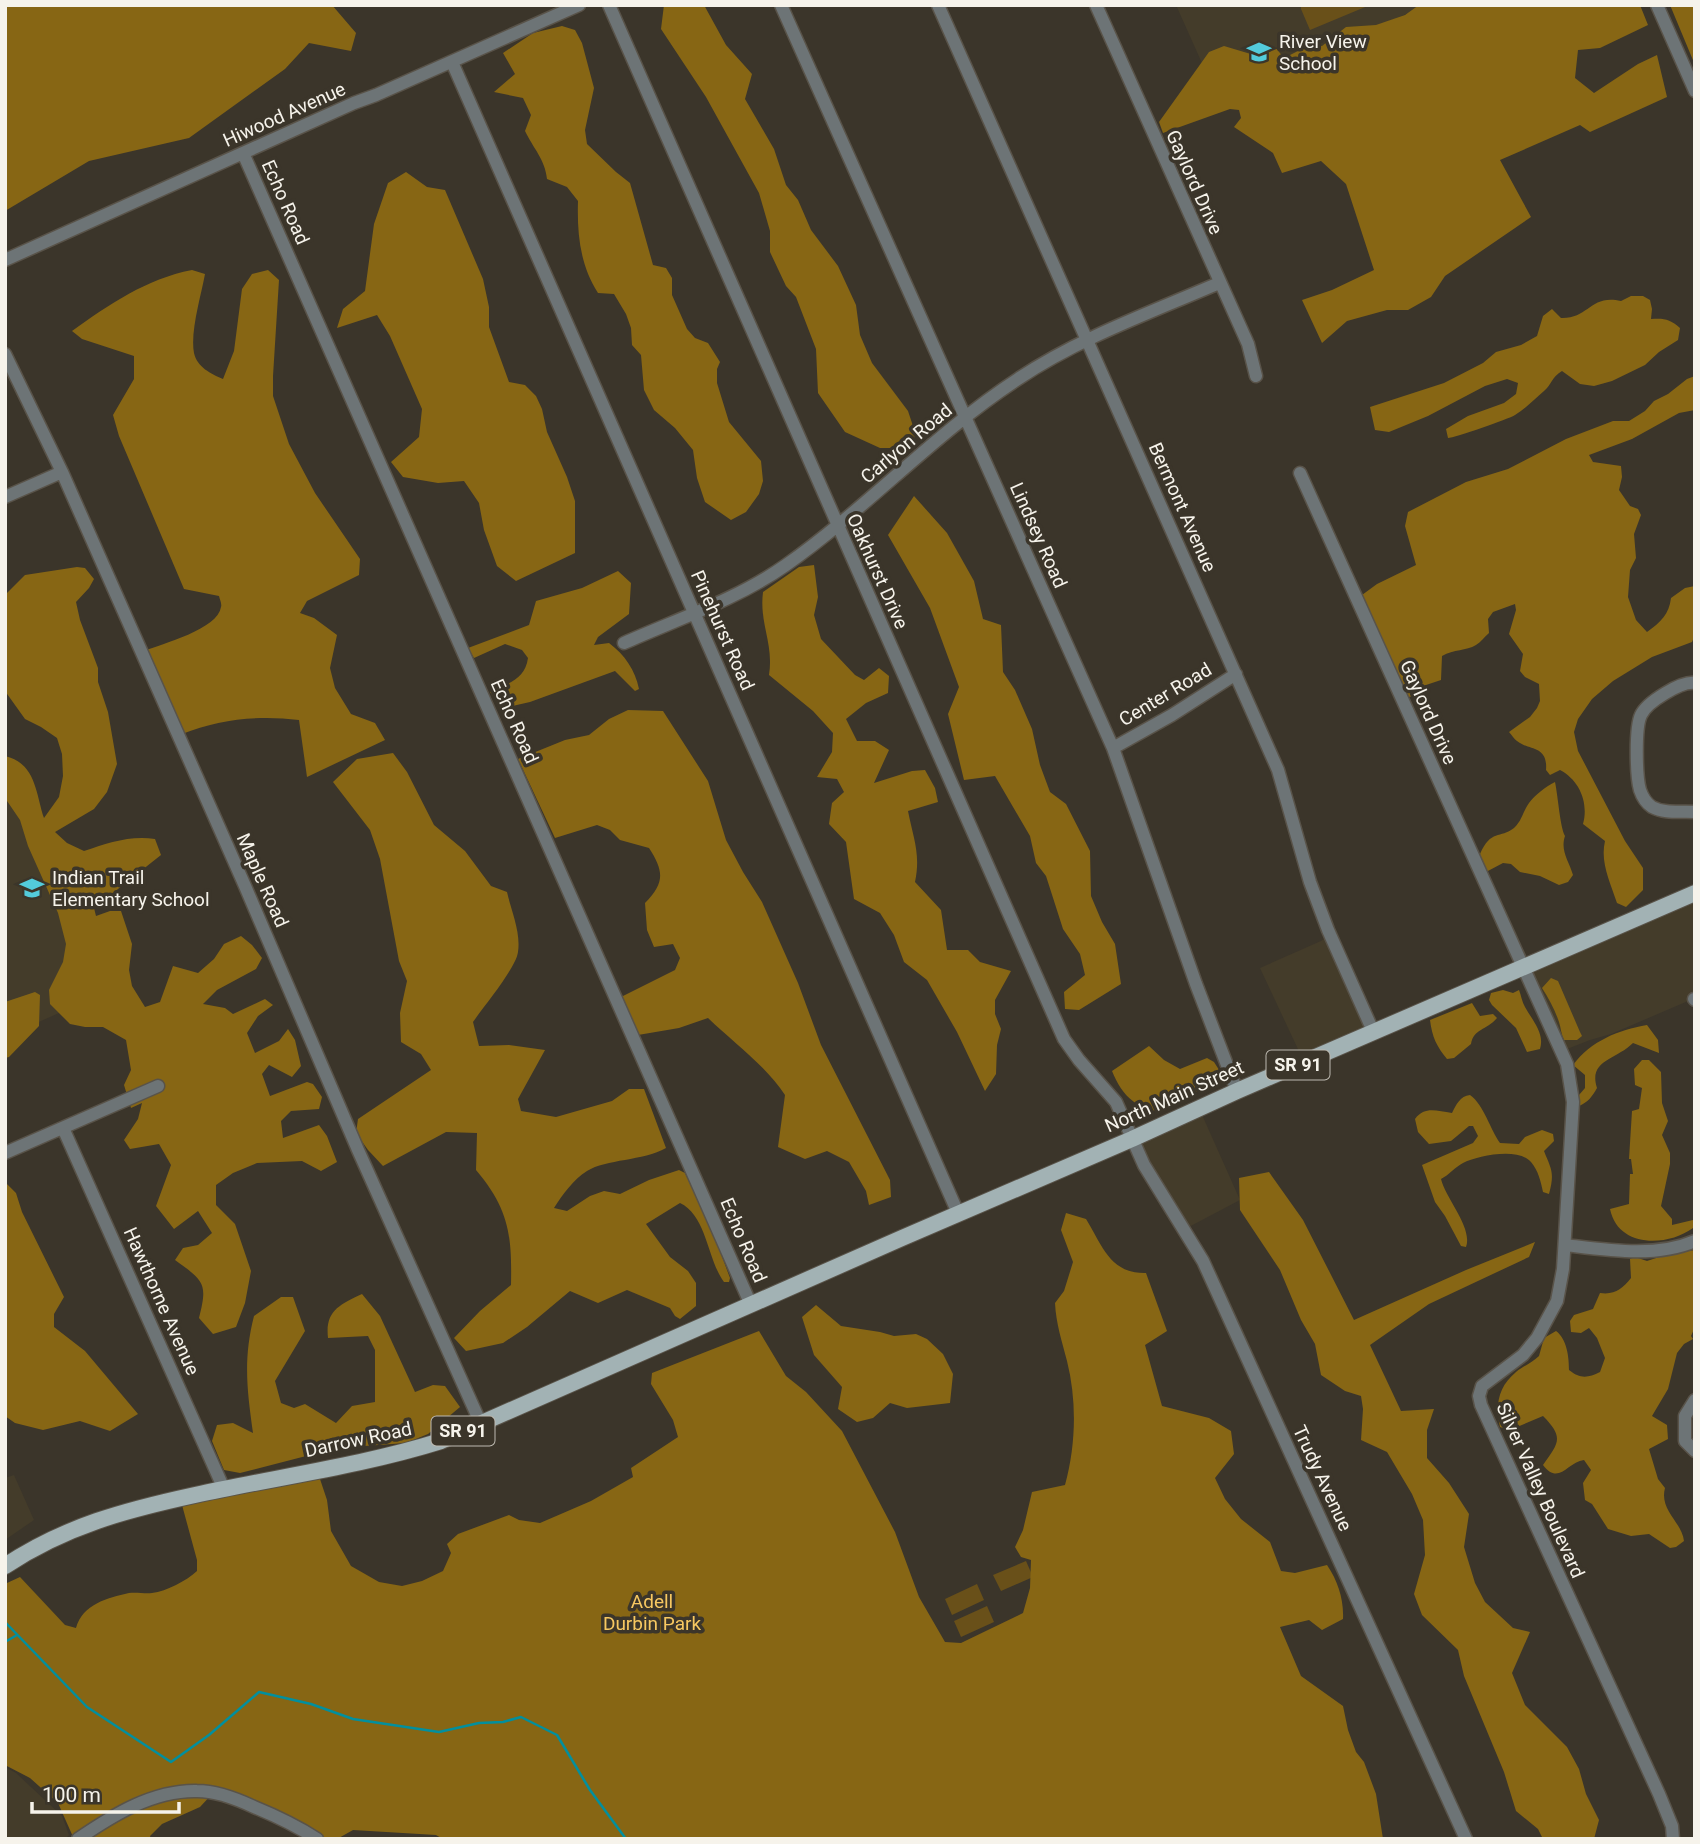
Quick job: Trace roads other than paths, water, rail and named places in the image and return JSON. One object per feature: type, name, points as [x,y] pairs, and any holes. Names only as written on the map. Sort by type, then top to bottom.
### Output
[{"type":"main road","name":"North Main Street","points":[[902,1238],[1695,893]]},
{"type":"main road","name":"Darrow Road","points":[[5,1566],[51,1539],[125,1510],[405,1452],[441,1441],[902,1238]]},
{"type":"street","name":"Hiwood Avenue","points":[[5,260],[579,5]]},
{"type":"street","name":"Oakhurst Drive","points":[[609,5],[1065,1038],[1079,1060],[1116,1102],[1132,1139]]},
{"type":"street","name":"Lindsey Road","points":[[781,5],[1113,748],[1196,984],[1237,1091]]},
{"type":"street","name":"Bermont Avenue","points":[[939,5],[1278,770],[1310,882],[1328,930],[1373,1031]]},
{"type":"street","name":"Gaylord Drive","points":[[1096,5],[1248,344],[1256,376]]},
{"type":"street","points":[[1657,5],[1695,91]]},
{"type":"street","name":"Pinehurst Road","points":[[452,62],[958,1213]]},
{"type":"street","name":"Echo Road","points":[[243,153],[751,1305]]},
{"type":"street","name":"Carlyon Road","points":[[624,643],[764,580],[838,527],[965,418],[1020,377],[1088,340],[1219,283]]},
{"type":"street","name":"Maple Road","points":[[5,354],[62,472],[358,1150],[481,1424]]},
{"type":"street","points":[[5,497],[62,472]]},
{"type":"street","name":"Gaylord Drive","points":[[1300,473],[1523,967]]},
{"type":"street","name":"Center Road","points":[[1113,748],[1237,674]]},
{"type":"street","points":[[1695,683],[1677,686],[1648,706],[1640,715],[1638,729],[1639,785],[1643,798],[1660,810],[1695,812]]},
{"type":"street","name":"Silver Valley Boulevard","points":[[1523,967],[1560,1045],[1567,1064],[1573,1102],[1566,1245],[1556,1301],[1548,1321],[1523,1355],[1482,1386],[1479,1396],[1486,1417],[1659,1794],[1672,1826],[1673,1839]]},
{"type":"street","points":[[5,1153],[158,1086]]},
{"type":"street","name":"Hawthorne Avenue","points":[[63,1128],[224,1489]]},
{"type":"street","name":"Trudy Avenue","points":[[1132,1139],[1154,1182],[1203,1261],[1466,1839]]},
{"type":"street","points":[[1566,1245],[1617,1251],[1678,1248],[1695,1241]]},
{"type":"street","points":[[1695,1400],[1685,1416],[1685,1441],[1695,1451]]},
{"type":"street","points":[[78,1839],[142,1802],[195,1790],[242,1802],[317,1839]]},
{"type":"waterway","points":[[5,1622],[87,1707],[171,1762],[209,1735],[259,1692],[311,1704],[353,1719],[439,1732],[521,1717],[557,1735],[590,1790],[626,1839]]},
{"type":"waterway","points":[[5,1642],[17,1635]]},
{"type":"place","name":"River View School","points":[[1259,52]]},
{"type":"place","name":"Indian Trail Elementary School","points":[[32,888]]},
{"type":"park label","name":"Adell Durbin Park","points":[[652,1612]]}]
